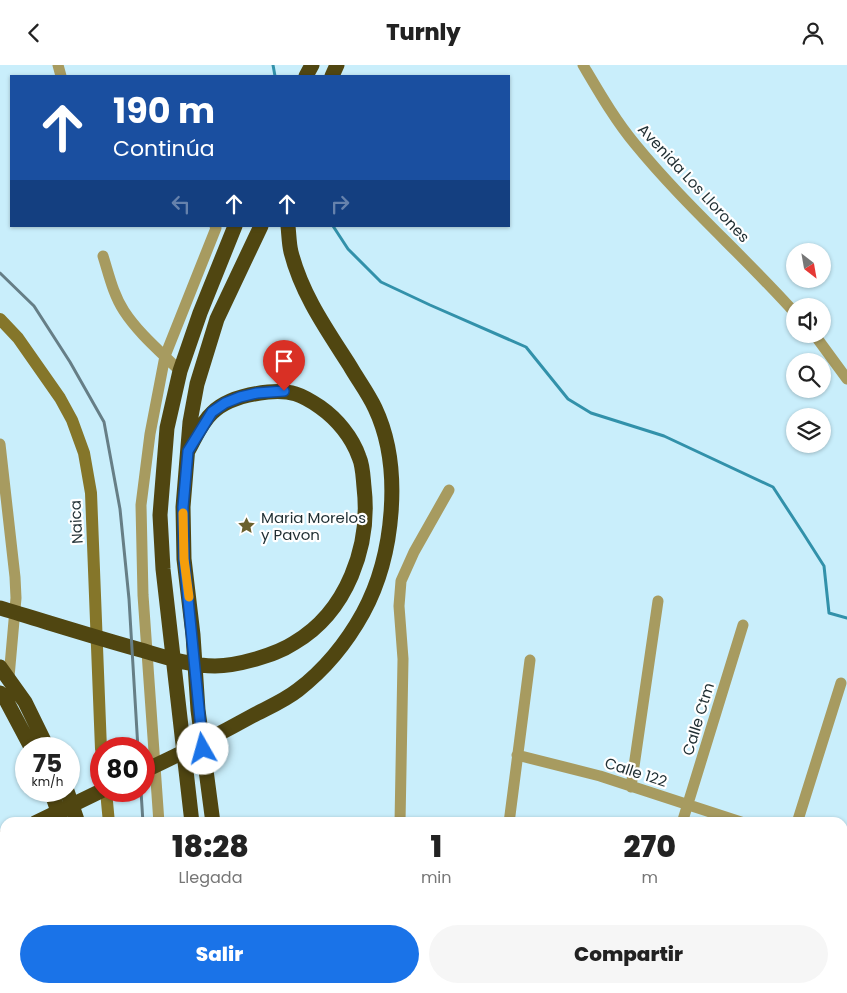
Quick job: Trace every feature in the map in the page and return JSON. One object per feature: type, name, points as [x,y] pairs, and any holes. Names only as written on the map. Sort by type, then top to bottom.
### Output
[{"type":"highway","points":[[191,817],[160,541],[160,515],[167,428],[180,371],[200,313],[235,227]]},
{"type":"highway","points":[[212,817],[198,710],[193,635],[184,559],[183,507],[190,422],[197,384],[216,324],[261,227]]},
{"type":"highway","points":[[155,766],[215,736],[296,692],[326,664],[349,636],[364,612],[381,566],[388,534],[392,484],[387,444],[375,408],[311,305],[291,251],[288,227]]},
{"type":"highway","points":[[0,608],[167,657],[213,666],[230,665],[282,650],[296,643],[316,627],[334,607],[346,587],[358,560],[363,536],[366,504],[360,457],[346,432],[331,415],[302,395],[284,391],[257,393],[225,403],[212,412],[188,451]]},
{"type":"highway","points":[[4,672],[25,702],[42,737]]},
{"type":"highway","points":[[0,693],[26,737]]},
{"type":"highway","points":[[47,817],[90,796]]},
{"type":"highway","points":[[55,802],[60,817]]},
{"type":"highway","points":[[71,802],[76,817]]},
{"type":"street","name":"Avenida Los Llorones","points":[[582,65],[636,145],[695,210],[786,304]]},
{"type":"street","points":[[159,817],[143,595],[141,505],[150,434],[165,356],[216,227]]},
{"type":"street","points":[[103,256],[112,287],[123,310],[137,329],[180,371]]},
{"type":"street","name":"Naica","points":[[0,321],[18,338],[60,398],[72,420],[84,453],[91,493],[101,737]]},
{"type":"street","points":[[821,343],[847,379]]},
{"type":"street","points":[[0,443],[16,598],[4,672]]},
{"type":"street","points":[[400,817],[403,659],[399,606],[401,581],[425,532],[449,490]]},
{"type":"street","points":[[631,787],[658,601]]},
{"type":"street","name":"Calle Ctm","points":[[684,817],[743,625]]},
{"type":"street","points":[[510,817],[530,660]]},
{"type":"street","points":[[799,817],[841,683]]},
{"type":"street","name":"Calle 122","points":[[517,755],[600,776],[725,817]]},
{"type":"street","points":[[107,802],[108,817]]},
{"type":"waterway","points":[[273,65],[275,75]]},
{"type":"waterway","points":[[334,227],[348,249],[381,282],[526,347],[568,399],[591,413],[664,436],[773,487],[824,566],[829,613],[847,618]]},
{"type":"railway","points":[[0,273],[34,306],[70,362],[104,422],[120,509],[129,599],[137,737]]},
{"type":"railway","points":[[142,802],[143,817]]},
{"type":"slow traffic","points":[[183,513],[184,559],[189,597]]},
{"type":"place","name":"Maria Morelos y Pavon","points":[[247,526]]},
{"type":"route","points":[[203,749],[184,559],[183,507],[188,451],[212,412],[225,403],[257,393],[284,391]]}]
